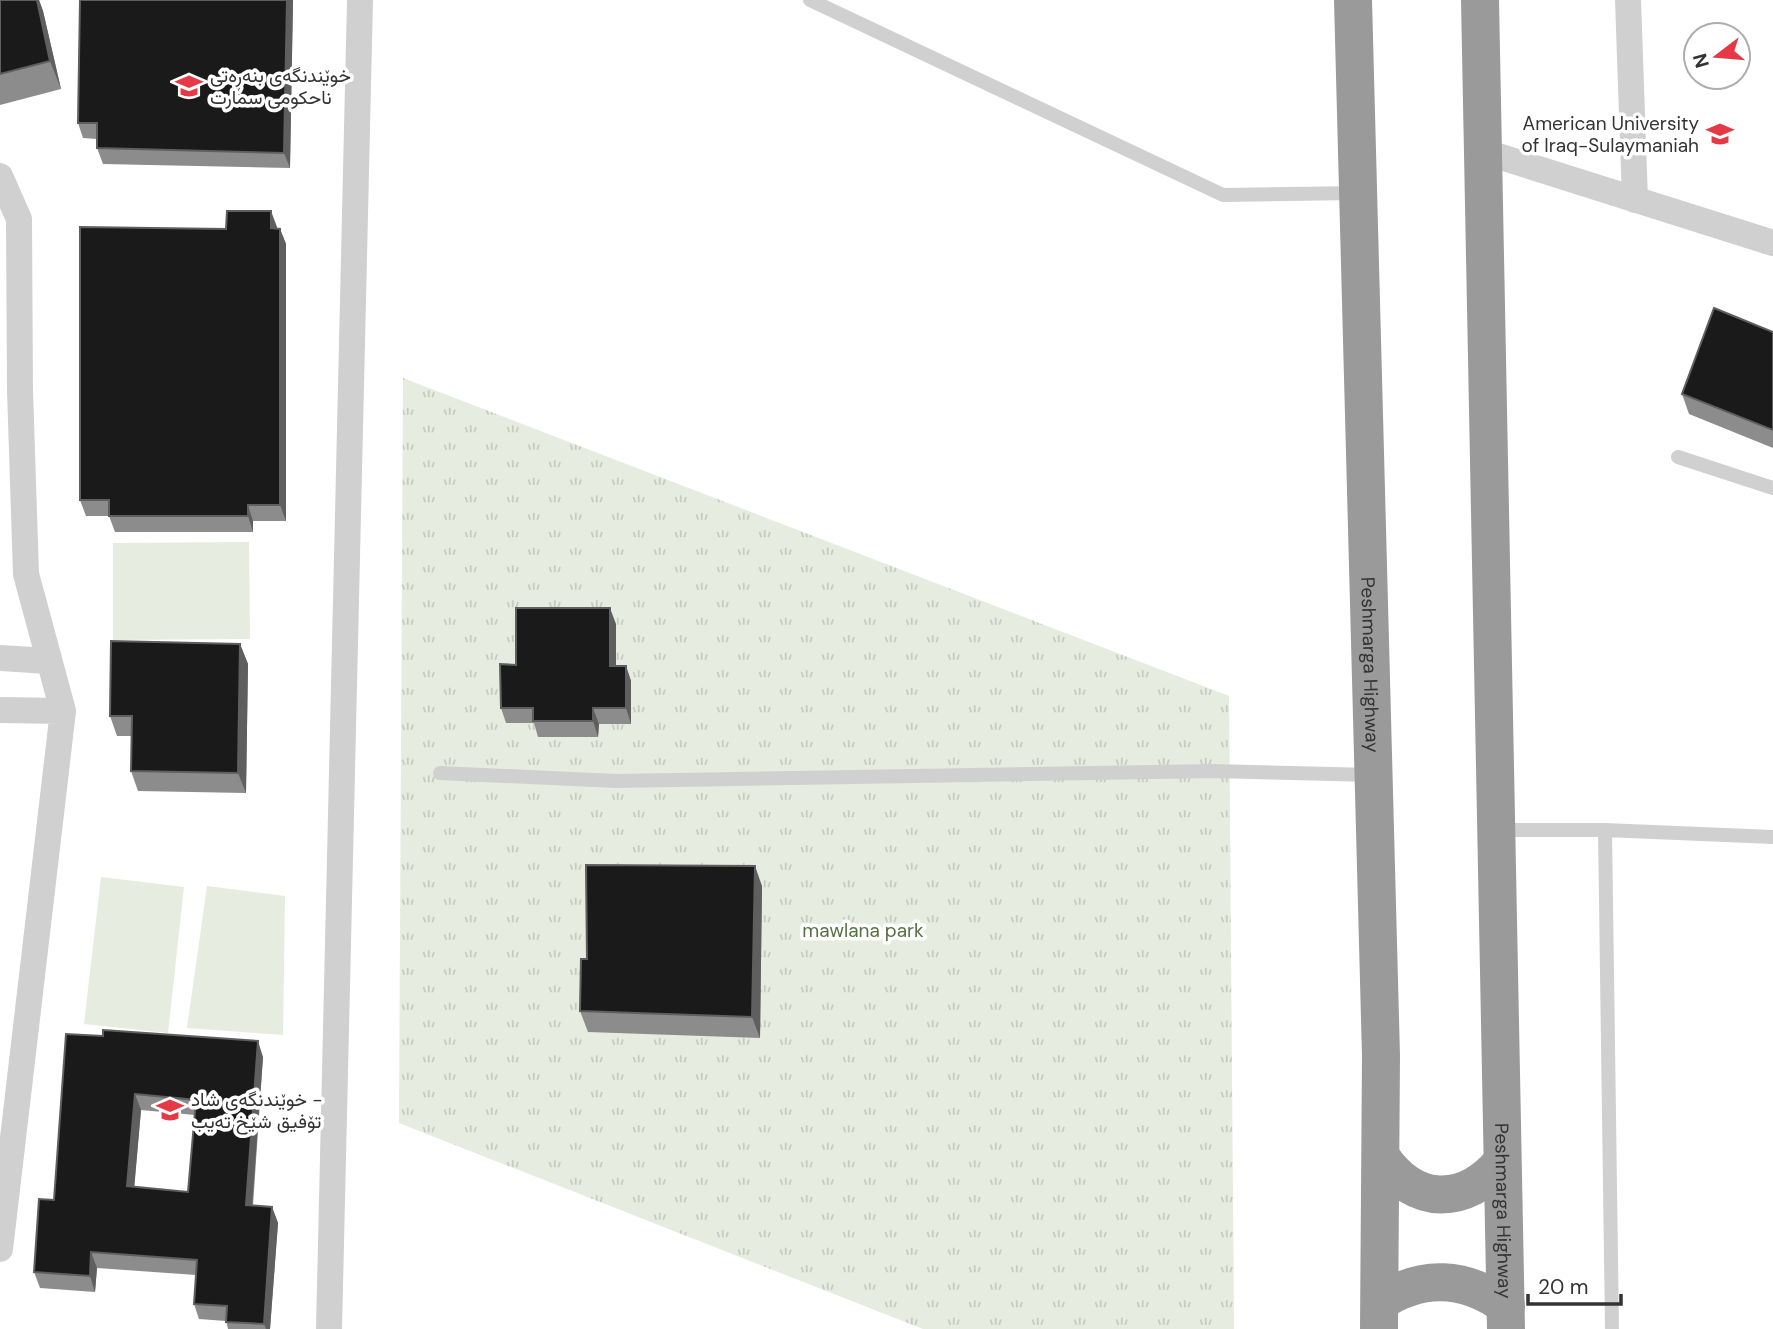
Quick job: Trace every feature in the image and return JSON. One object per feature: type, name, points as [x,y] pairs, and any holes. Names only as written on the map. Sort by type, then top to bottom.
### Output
[{"type":"highway","name":"Peshmarga Highway","points":[[1353,0],[1382,1158],[1380,1315]]},
{"type":"highway","name":"Peshmarga Highway","points":[[1480,0],[1506,1317]]},
{"type":"highway","points":[[1382,1158],[1403,1182],[1425,1192],[1448,1195],[1479,1184],[1502,1162]]},
{"type":"highway","points":[[1380,1315],[1415,1284],[1444,1281],[1472,1286],[1506,1317]]},
{"type":"street","points":[[329,1329],[360,0]]},
{"type":"street","points":[[1628,0],[1635,200]]},
{"type":"street","points":[[1482,151],[1773,243]]},
{"type":"street","points":[[0,176],[19,219],[10,391],[26,574],[63,711],[0,1249]]},
{"type":"street","points":[[0,658],[48,661]]},
{"type":"street","points":[[0,710],[63,711]]},
{"type":"lane","points":[[810,0],[1223,195],[1359,193]]},
{"type":"lane","points":[[1678,457],[1773,488]]},
{"type":"lane","points":[[440,773],[616,781],[1214,771],[1374,775]]},
{"type":"lane","points":[[1497,830],[1605,830],[1773,837]]},
{"type":"lane","points":[[1605,830],[1612,1329]]},
{"type":"green space","name":"mawlana park","points":[[403,378],[1229,696],[1234,1329],[923,1329],[399,1123]]},
{"type":"green space","points":[[249,542],[250,639],[113,640],[113,543]]},
{"type":"green space","points":[[101,877],[184,887],[168,1033],[84,1024]]},
{"type":"green space","points":[[207,886],[285,896],[283,1035],[187,1028]]},
{"type":"building","points":[[0,0],[37,0],[50,61],[0,74]]},
{"type":"building","name":"خوێندنگەی بنەڕەتی ناحکومی سمارت","points":[[80,0],[287,0],[284,153],[97,148],[97,123],[78,123]]},
{"type":"building","points":[[227,211],[271,211],[271,228],[280,229],[280,505],[248,505],[248,516],[109,516],[109,500],[80,500],[80,227],[226,229]]},
{"type":"building","points":[[1714,308],[1773,332],[1773,430],[1682,394]]},
{"type":"building","points":[[516,608],[610,608],[610,666],[626,666],[626,708],[593,708],[593,721],[533,721],[533,708],[501,708],[500,664],[516,665]]},
{"type":"building","points":[[111,641],[240,644],[238,773],[131,771],[132,716],[110,716]]},
{"type":"building","points":[[586,865],[755,866],[752,1017],[580,1011],[581,959],[587,959]]},
{"type":"building","points":[[103,1030],[258,1041],[246,1205],[272,1207],[264,1324],[226,1322],[227,1306],[194,1304],[197,1260],[91,1252],[90,1276],[34,1272],[39,1199],[54,1200],[66,1034],[103,1036]],"holes":[[[135,1094],[196,1100],[188,1192],[127,1186]]]},
{"type":"place","name":"خوێندنگەی بنەڕەتی ناحکومی سمارت","points":[[189,86]]},
{"type":"place","name":"American University of Iraq-Sulaymaniah","points":[[1720,134]]},
{"type":"place","name":"خوێندنگەی شاد - تۆفیق شێخ تەیب","points":[[170,1110]]}]
